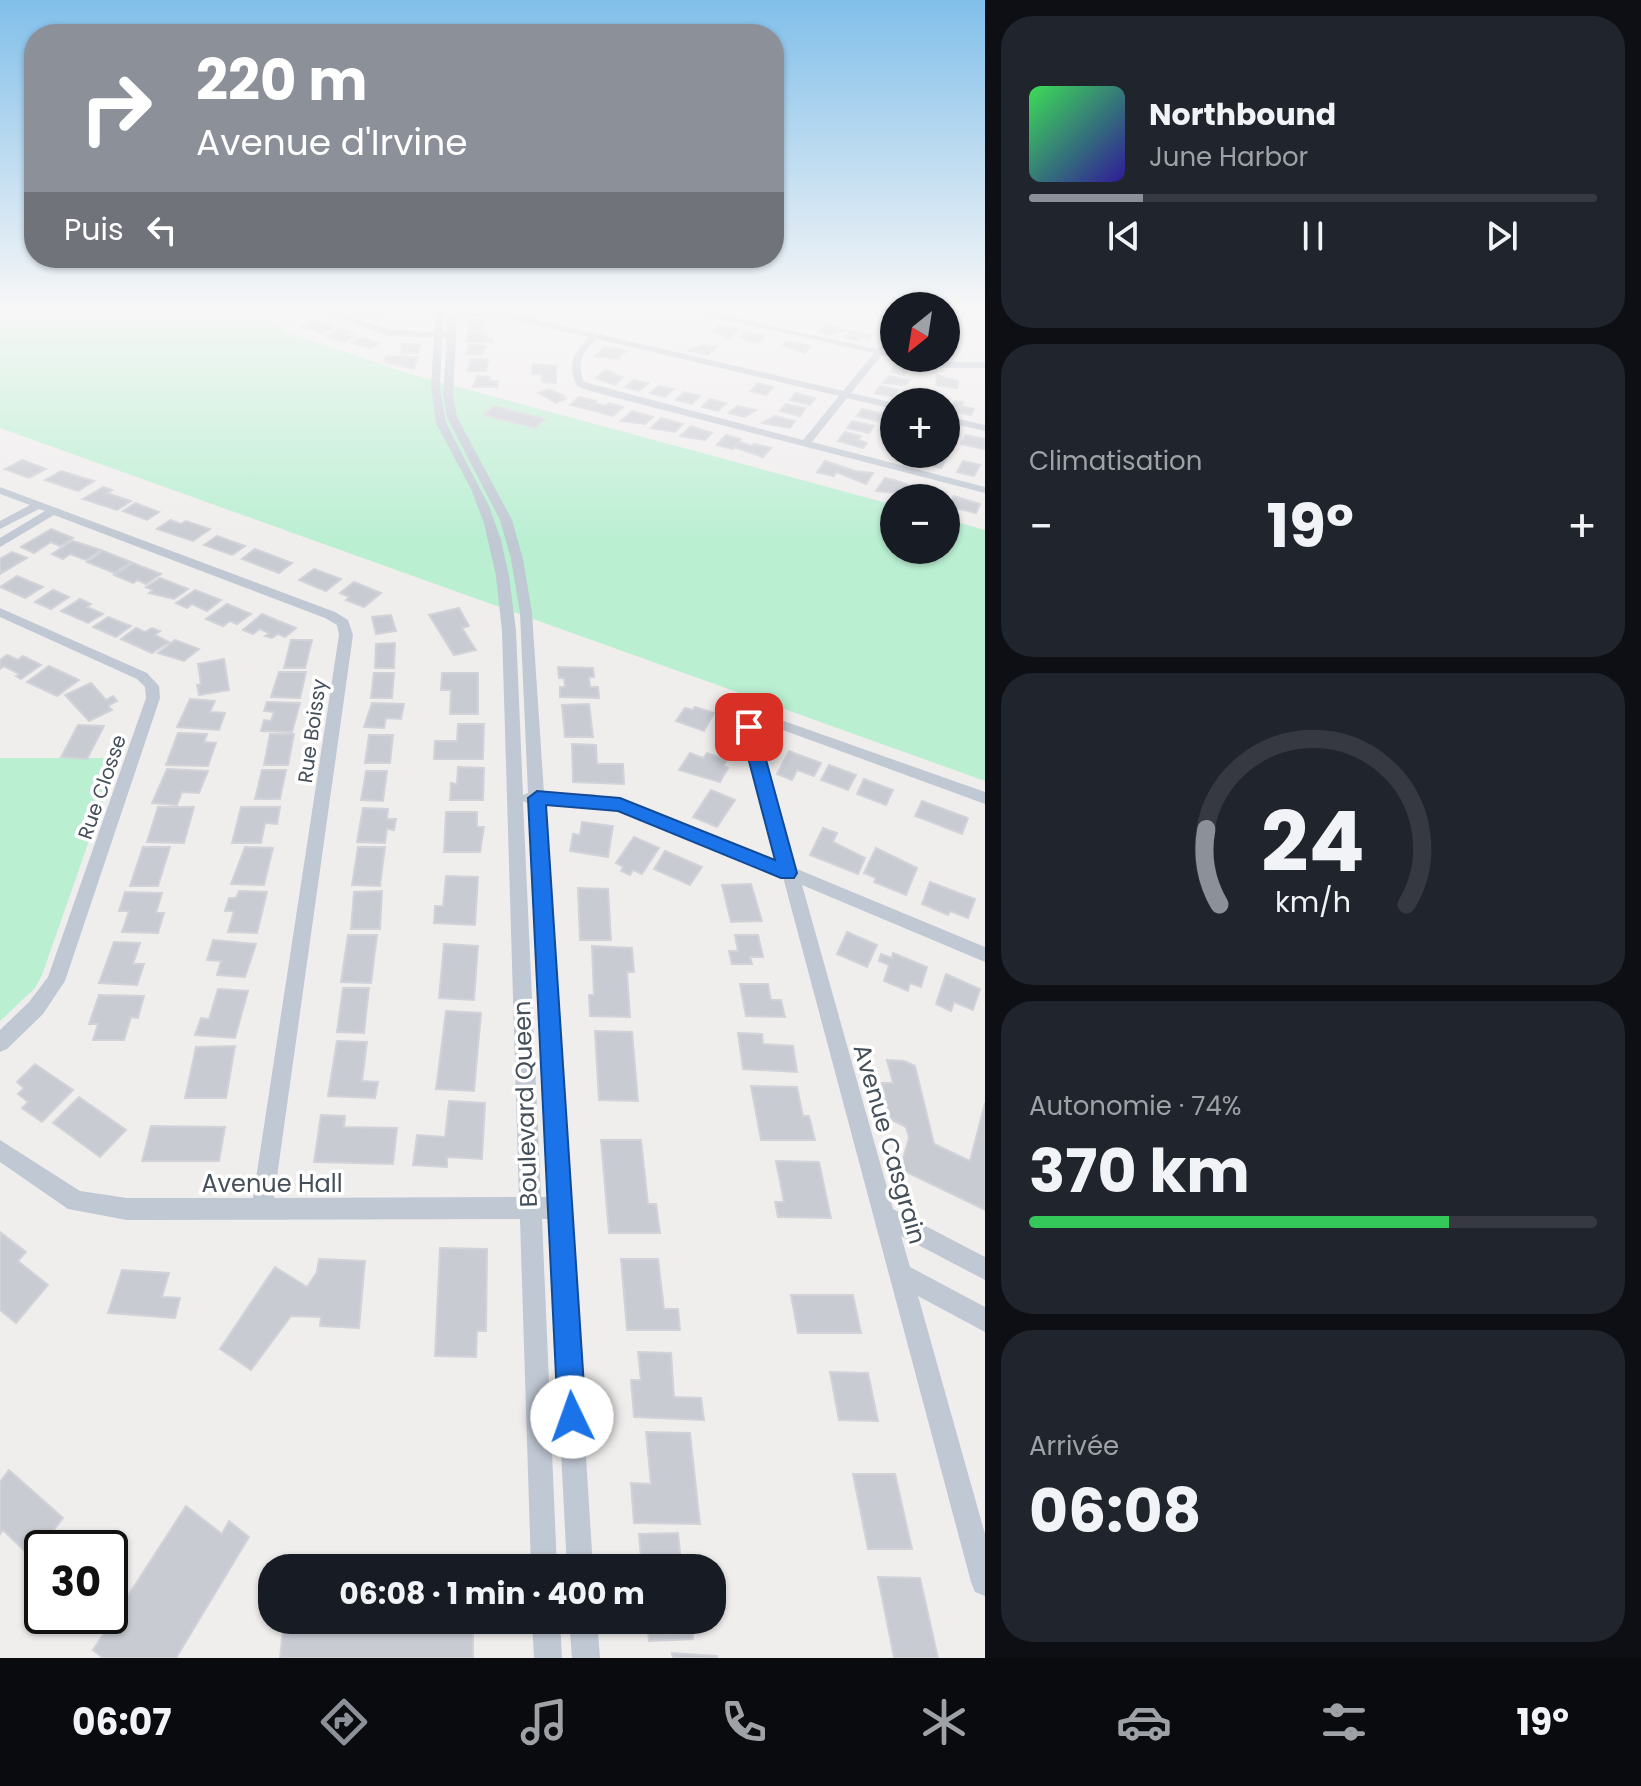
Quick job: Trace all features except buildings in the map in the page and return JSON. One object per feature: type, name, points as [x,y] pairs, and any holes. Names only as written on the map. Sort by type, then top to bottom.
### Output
[{"type":"street","name":"Boulevard Queen","points":[[435,385],[441,426],[476,488],[495,534],[519,640],[537,798],[579,1554]]},
{"type":"street","name":"Boulevard Queen","points":[[449,385],[455,424],[506,520],[517,559],[519,640],[515,798],[543,1554]]},
{"type":"street","points":[[585,385],[985,490]]},
{"type":"street","points":[[804,385],[880,403]]},
{"type":"street","points":[[805,444],[852,385]]},
{"type":"street","points":[[960,422],[985,428]]},
{"type":"street","name":"Rue Boissy","points":[[0,490],[330,615],[343,623],[346,635],[262,1209]]},
{"type":"street","points":[[0,526],[46,507]]},
{"type":"street","points":[[0,543],[46,507]]},
{"type":"street","name":"Rue Closse","points":[[0,612],[142,676],[152,686],[153,698],[56,981],[36,1008],[0,1043]]},
{"type":"street","name":"Avenue Casgrain","points":[[985,798],[776,722],[752,721],[749,732],[985,1582]]},
{"type":"street","points":[[515,798],[620,805],[985,955]]},
{"type":"street","name":"Avenue Hall","points":[[0,1150],[76,1201],[127,1209],[560,1208]]},
{"type":"street","points":[[883,1215],[985,1269]]},
{"type":"street","points":[[899,1274],[985,1320]]},
{"type":"street","points":[[547,1634],[548,1658]]},
{"type":"street","points":[[584,1634],[586,1658]]},
{"type":"green space","points":[[0,385],[453,385],[880,501],[880,564],[960,564],[960,523],[985,530],[985,781],[0,428]]},
{"type":"green space","points":[[0,758],[118,758],[42,975],[35,988],[0,1021]]},
{"type":"route","points":[[572,1417],[537,798],[592,800],[620,805],[788,873],[749,727]]}]
